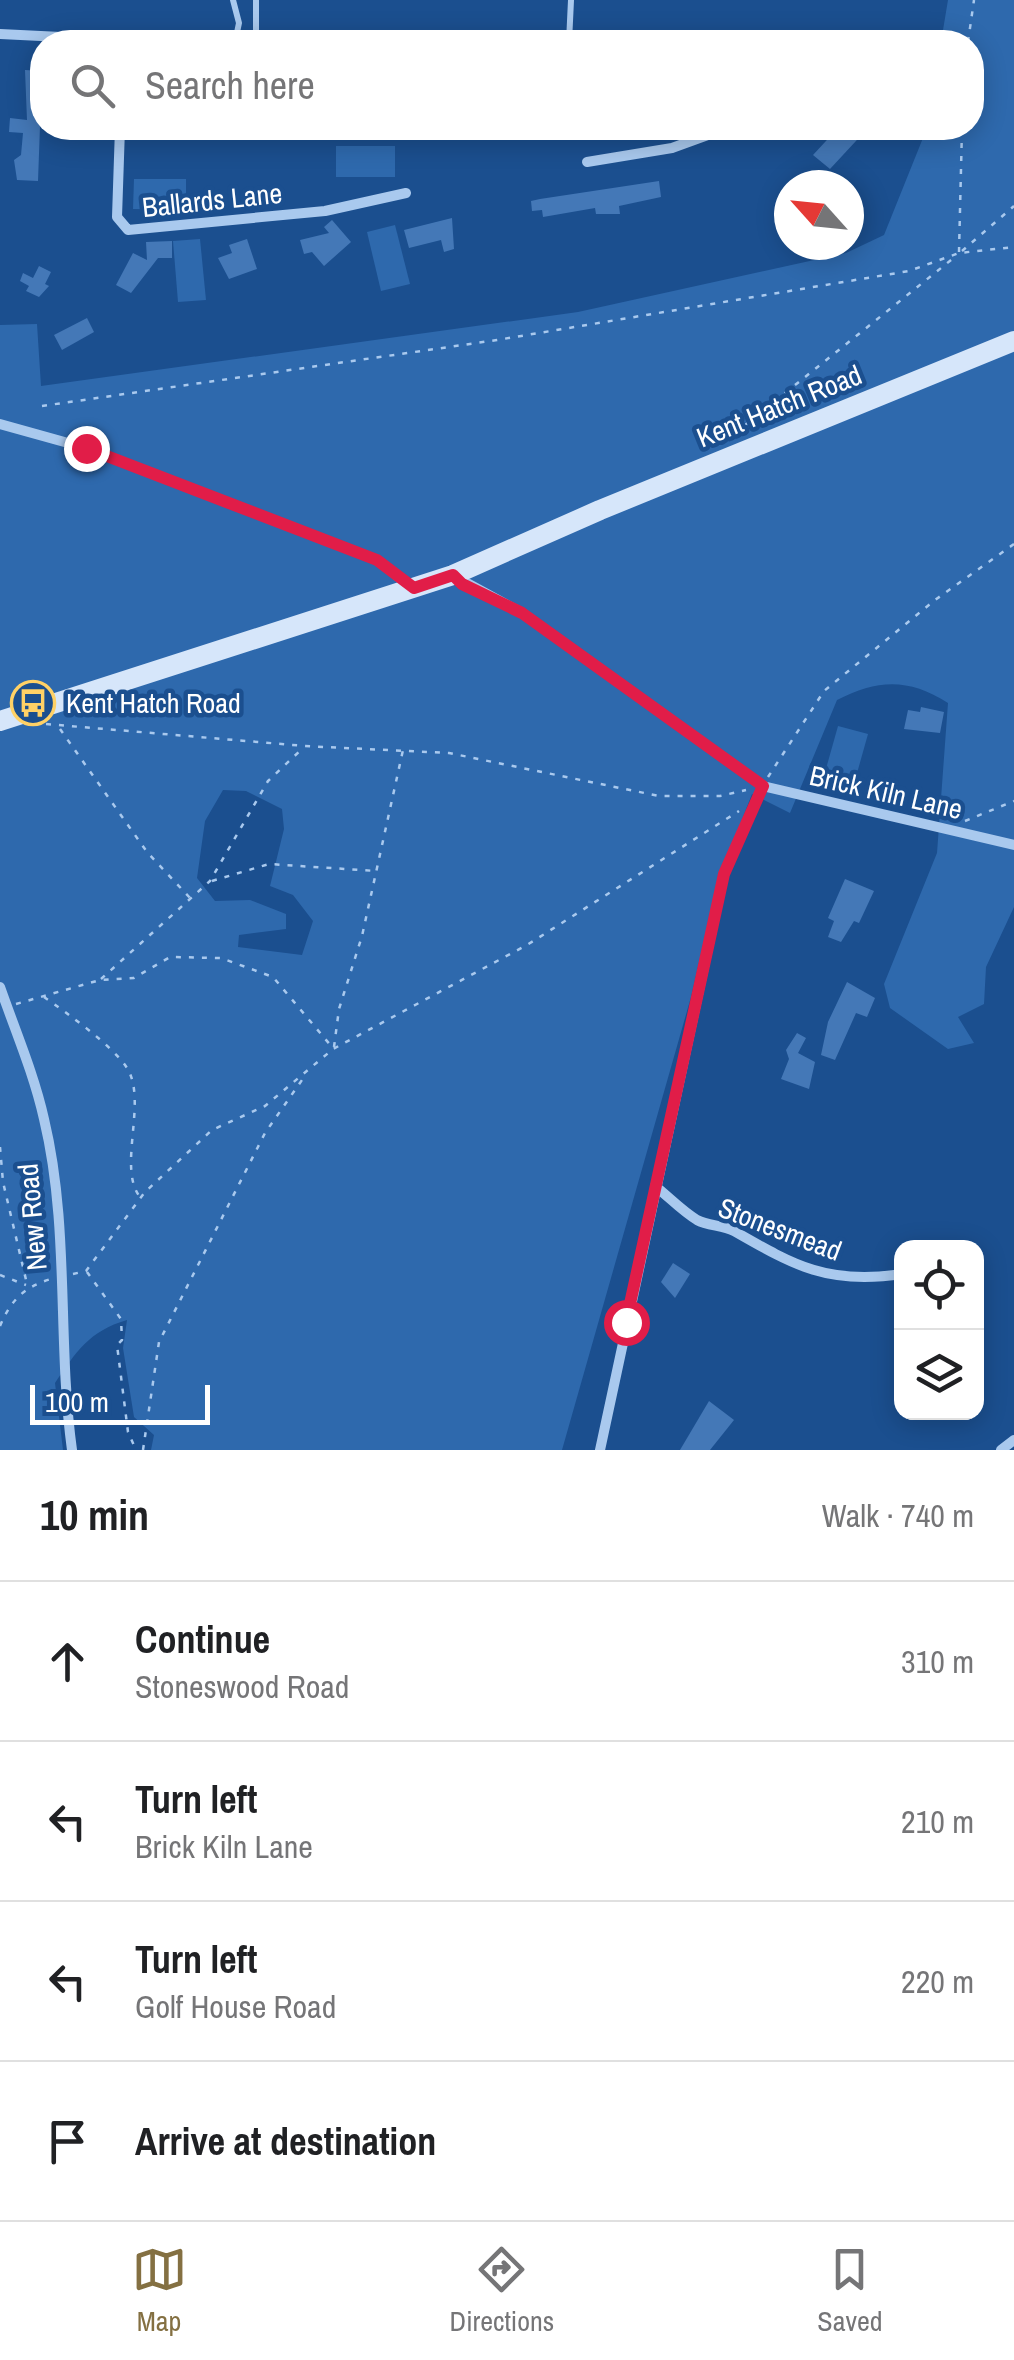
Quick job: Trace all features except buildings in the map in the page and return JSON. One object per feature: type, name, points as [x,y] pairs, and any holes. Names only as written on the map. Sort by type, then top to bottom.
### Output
[{"type":"main road","name":"Kent Hatch Road","points":[[0,721],[453,575],[600,510],[1014,342]]},
{"type":"street","points":[[0,34],[30,36]]},
{"type":"street","name":"Ballards Lane","points":[[120,140],[117,217],[122,228],[128,230],[324,211],[406,193]]},
{"type":"street","points":[[587,162],[672,148],[694,140]]},
{"type":"street","points":[[0,424],[86,448],[377,560],[414,588]]},
{"type":"street","name":"Brick Kiln Lane","points":[[453,575],[462,584],[522,613],[763,786],[1014,844]]},
{"type":"street","points":[[600,1450],[724,874],[763,786]]},
{"type":"street","name":"New Road","points":[[0,987],[44,1119],[60,1276],[63,1387],[72,1450]]},
{"type":"street","name":"Stonesmead","points":[[655,1186],[699,1222],[730,1229],[769,1254],[803,1268],[839,1278],[894,1275]]},
{"type":"street","points":[[1001,1450],[1014,1440]]},
{"type":"lane","points":[[233,0],[238,30]]},
{"type":"lane","points":[[256,0],[256,30]]},
{"type":"lane","points":[[570,30],[571,0]]},
{"type":"path","points":[[970,30],[974,0]]},
{"type":"path","points":[[959,254],[962,140]]},
{"type":"path","points":[[710,452],[1014,206]]},
{"type":"path","points":[[42,406],[497,340],[909,271],[959,254],[1014,247]]},
{"type":"path","points":[[22,714],[59,728],[448,752],[659,796],[720,796],[763,786],[824,692],[935,600],[1014,544]]},
{"type":"path","points":[[59,728],[147,852],[191,900]]},
{"type":"path","points":[[100,980],[210,881],[268,781],[305,746]]},
{"type":"path","points":[[334,1049],[339,1010],[378,871],[403,750]]},
{"type":"path","points":[[0,1326],[8,1307],[28,1286],[86,1271],[140,1198],[212,1130],[266,1106],[334,1049],[527,945],[755,801]]},
{"type":"path","points":[[945,829],[1014,801]]},
{"type":"path","points":[[210,881],[269,864],[378,871]]},
{"type":"path","points":[[7,1006],[100,980],[134,978],[170,957],[222,958],[273,978],[334,1049]]},
{"type":"path","points":[[43,996],[126,1067],[134,1088],[134,1190],[140,1198]]},
{"type":"path","points":[[143,1450],[159,1342],[266,1133],[303,1078]]},
{"type":"path","points":[[0,1147],[3,1182],[28,1286]]},
{"type":"path","points":[[86,1271],[121,1319],[122,1340],[117,1345],[128,1432],[136,1450]]},
{"type":"path","points":[[0,1275],[28,1286]]},
{"type":"shaded area","points":[[948,0],[1014,0],[1014,907],[986,967],[984,1004],[958,1017],[974,1043],[948,1049],[890,1008],[884,984],[937,853],[948,703],[907,686],[866,688],[837,700],[790,813],[752,794],[717,884],[691,997],[562,1450],[151,1450],[154,1435],[134,1417],[123,1348],[127,1320],[93,1337],[55,1383],[63,1450],[0,1450],[0,325],[37,324],[41,386],[578,312],[814,260],[864,260],[864,244],[884,235],[922,140],[984,140],[984,30],[943,30]],"holes":[[[223,790],[246,791],[282,809],[284,829],[270,886],[293,895],[313,921],[302,955],[238,947],[239,935],[286,929],[286,914],[250,900],[215,901],[197,878],[205,821]]]},
{"type":"shaded area","points":[[336,146],[395,146],[395,177],[336,177]]},
{"type":"shaded area","points":[[134,179],[186,179],[186,210],[133,209]]},
{"type":"shaded area","points":[[395,225],[410,284],[381,291],[367,232]]},
{"type":"shaded area","points":[[200,239],[206,300],[178,302],[173,241]]},
{"type":"shaded area","points":[[838,726],[868,734],[852,791],[822,783]]},
{"type":"place","name":"Kent Hatch Road","points":[[33,703]]},
{"type":"route","points":[[86,448],[377,560],[414,588],[453,575],[462,584],[522,613],[763,786],[724,874],[626,1322]]}]
